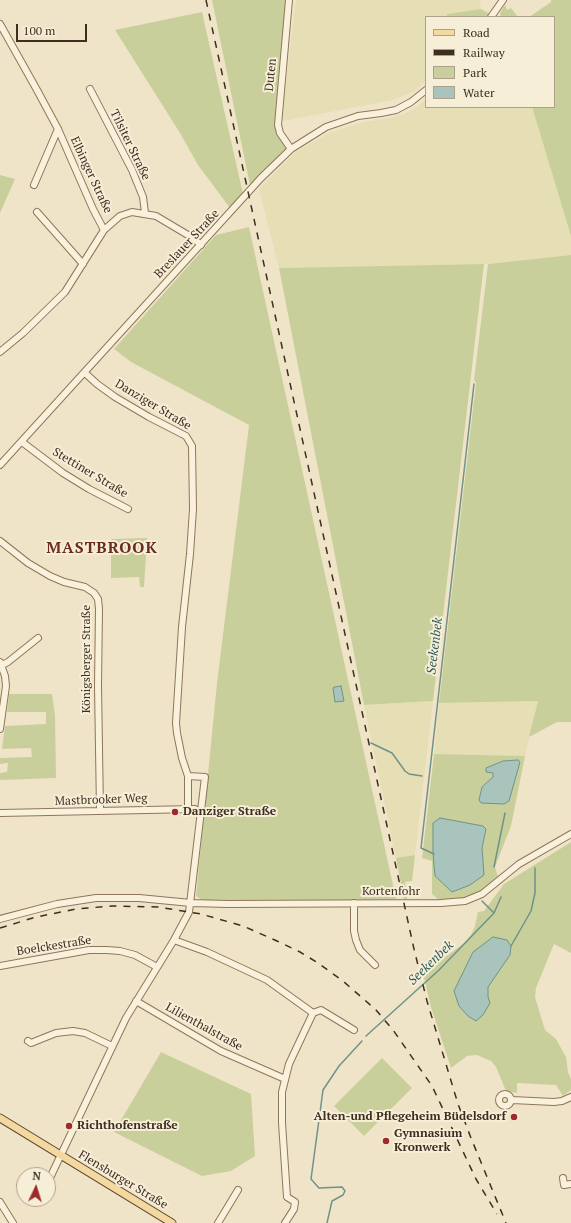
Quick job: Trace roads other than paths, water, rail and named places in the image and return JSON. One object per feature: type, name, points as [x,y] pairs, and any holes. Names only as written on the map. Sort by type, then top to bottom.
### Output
[{"type":"main road","name":"Flensburger Straße","points":[[0,1118],[172,1223]]},
{"type":"street","name":"Duten","points":[[289,0],[278,125],[280,133],[291,149]]},
{"type":"street","points":[[492,16],[503,0]]},
{"type":"street","name":"Elbinger Straße","points":[[0,24],[58,129],[93,209],[104,230]]},
{"type":"street","name":"Tilsiter Straße","points":[[90,89],[132,170],[143,197],[145,213]]},
{"type":"street","name":"Breslauer Straße","points":[[0,465],[271,168],[291,149],[326,127],[358,116],[396,110],[411,102],[425,91]]},
{"type":"street","points":[[34,185],[58,129]]},
{"type":"street","points":[[37,212],[83,264]]},
{"type":"street","points":[[0,352],[46,312],[65,292],[104,230],[120,216],[132,212],[156,216],[170,223],[201,245]]},
{"type":"street","name":"Danziger Straße","points":[[85,373],[115,397],[186,436],[192,446],[193,509],[182,627],[176,723],[182,758],[188,776],[188,809]]},
{"type":"street","name":"Stettiner Straße","points":[[22,442],[63,473],[89,489],[128,509]]},
{"type":"street","name":"Königsberger Straße","points":[[0,541],[33,566],[64,582],[85,587],[94,593],[98,599],[100,811]]},
{"type":"street","points":[[0,729],[6,686],[1,663],[8,662],[38,638]]},
{"type":"street","points":[[62,1155],[112,1046],[136,1001],[186,919],[191,903],[205,777],[188,776]]},
{"type":"street","name":"Mastbrooker Weg","points":[[0,813],[195,809],[201,814]]},
{"type":"street","name":"Kortenfohr","points":[[0,919],[57,904],[96,898],[139,898],[191,903],[454,903],[470,900],[482,894],[519,864],[571,834]]},
{"type":"street","points":[[354,903],[354,931],[356,940],[360,950],[376,965]]},
{"type":"street","points":[[174,940],[207,952],[267,980],[313,1013]]},
{"type":"street","name":"Boelckestraße","points":[[0,966],[89,950],[107,950],[120,951],[135,955],[157,967]]},
{"type":"street","name":"Lilienthalstraße","points":[[136,1001],[221,1052],[285,1079]]},
{"type":"street","points":[[285,1223],[294,1209],[295,1202],[287,1197],[281,1105],[289,1064],[313,1013],[321,1010],[354,1030]]},
{"type":"street","points":[[28,1041],[31,1043],[56,1033],[73,1031],[85,1033],[112,1046]]},
{"type":"street","points":[[512,1100],[554,1102],[562,1101],[571,1097]]},
{"type":"street","name":"Flensburger Straße","points":[[56,1167],[62,1155]]},
{"type":"street","points":[[563,1178],[564,1185],[571,1184]]},
{"type":"street","points":[[218,1223],[238,1190]]},
{"type":"street","points":[[0,1202],[13,1223]]},
{"type":"water","points":[[341,686],[344,701],[335,702],[333,688]]},
{"type":"water","points":[[518,760],[520,762],[509,801],[504,804],[481,803],[479,800],[482,787],[493,777],[493,773],[486,772],[486,768],[503,761]]},
{"type":"water","points":[[440,818],[483,826],[486,829],[482,848],[484,875],[470,885],[452,892],[435,876],[433,823]]},
{"type":"water","points":[[493,937],[507,940],[511,946],[510,955],[488,987],[488,997],[490,1003],[483,1015],[476,1021],[468,1016],[459,1006],[454,991],[473,952]]},
{"type":"waterway","name":"Seekenbek","points":[[434,854],[421,848],[474,384]]},
{"type":"waterway","points":[[371,743],[392,753],[405,771],[409,774],[422,776]]},
{"type":"waterway","points":[[494,867],[505,813]]},
{"type":"waterway","points":[[511,946],[531,911],[535,893],[535,868]]},
{"type":"waterway","points":[[494,913],[501,897]]},
{"type":"waterway","name":"Seekenbek","points":[[366,1036],[439,970],[494,913],[482,901]]},
{"type":"waterway","name":"Seekenbek","points":[[327,1223],[332,1201],[343,1195],[345,1191],[342,1187],[319,1188],[311,1179],[323,1090],[339,1066],[362,1041]]},
{"type":"railway","points":[[206,0],[414,949],[427,1001],[458,1104],[506,1223]]},
{"type":"railway","points":[[0,928],[36,917],[76,909],[112,906],[158,907],[201,914],[243,926],[300,952],[343,981],[376,1010],[393,1030],[432,1086],[476,1179],[497,1214]]},
{"type":"place","name":"Danziger Straße","points":[[175,812]]},
{"type":"place","name":"Alten-und Pflegeheim Büdelsdorf","points":[[514,1117]]},
{"type":"place","name":"Richthofenstraße","points":[[69,1126]]},
{"type":"place","name":"Gymnasium Kronwerk","points":[[386,1141]]},
{"type":"district","name":"MASTBROOK","points":[[102,548]]}]
